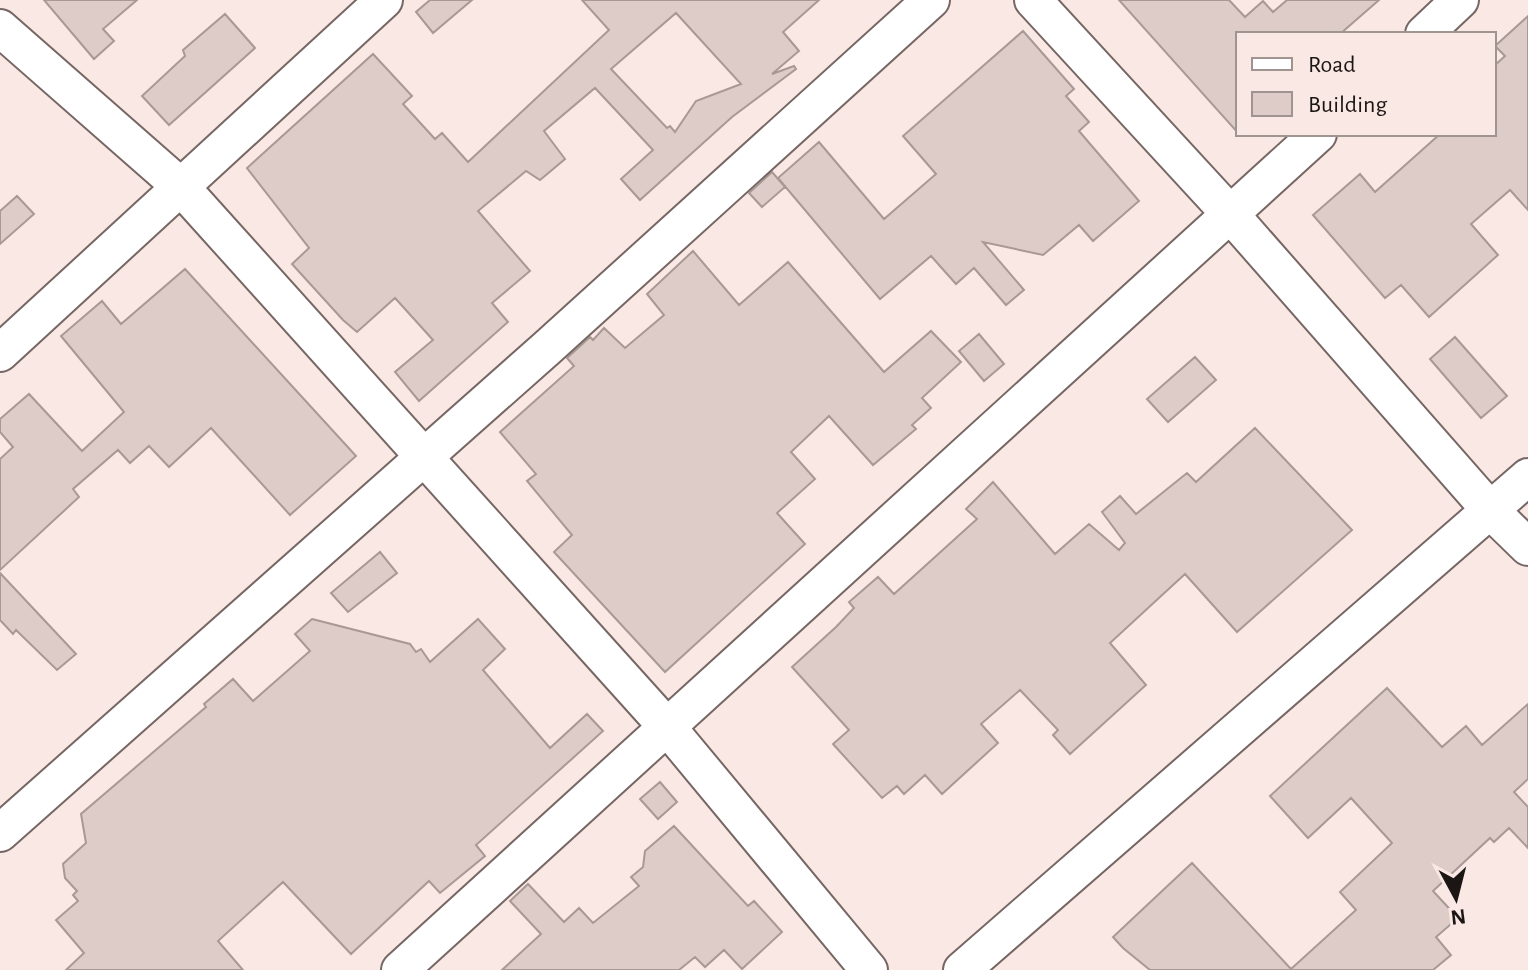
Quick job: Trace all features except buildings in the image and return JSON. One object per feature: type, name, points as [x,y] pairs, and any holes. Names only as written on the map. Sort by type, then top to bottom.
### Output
[{"type":"street","points":[[0,353],[384,0]]},
{"type":"street","points":[[0,833],[424,457],[931,0]]},
{"type":"street","points":[[1033,0],[1231,215],[1490,510],[1528,547]]},
{"type":"street","points":[[1426,32],[1460,0]]},
{"type":"street","points":[[0,28],[180,186],[668,728],[869,970]]},
{"type":"street","points":[[400,970],[1316,136]]},
{"type":"street","points":[[962,970],[1528,477]]}]
